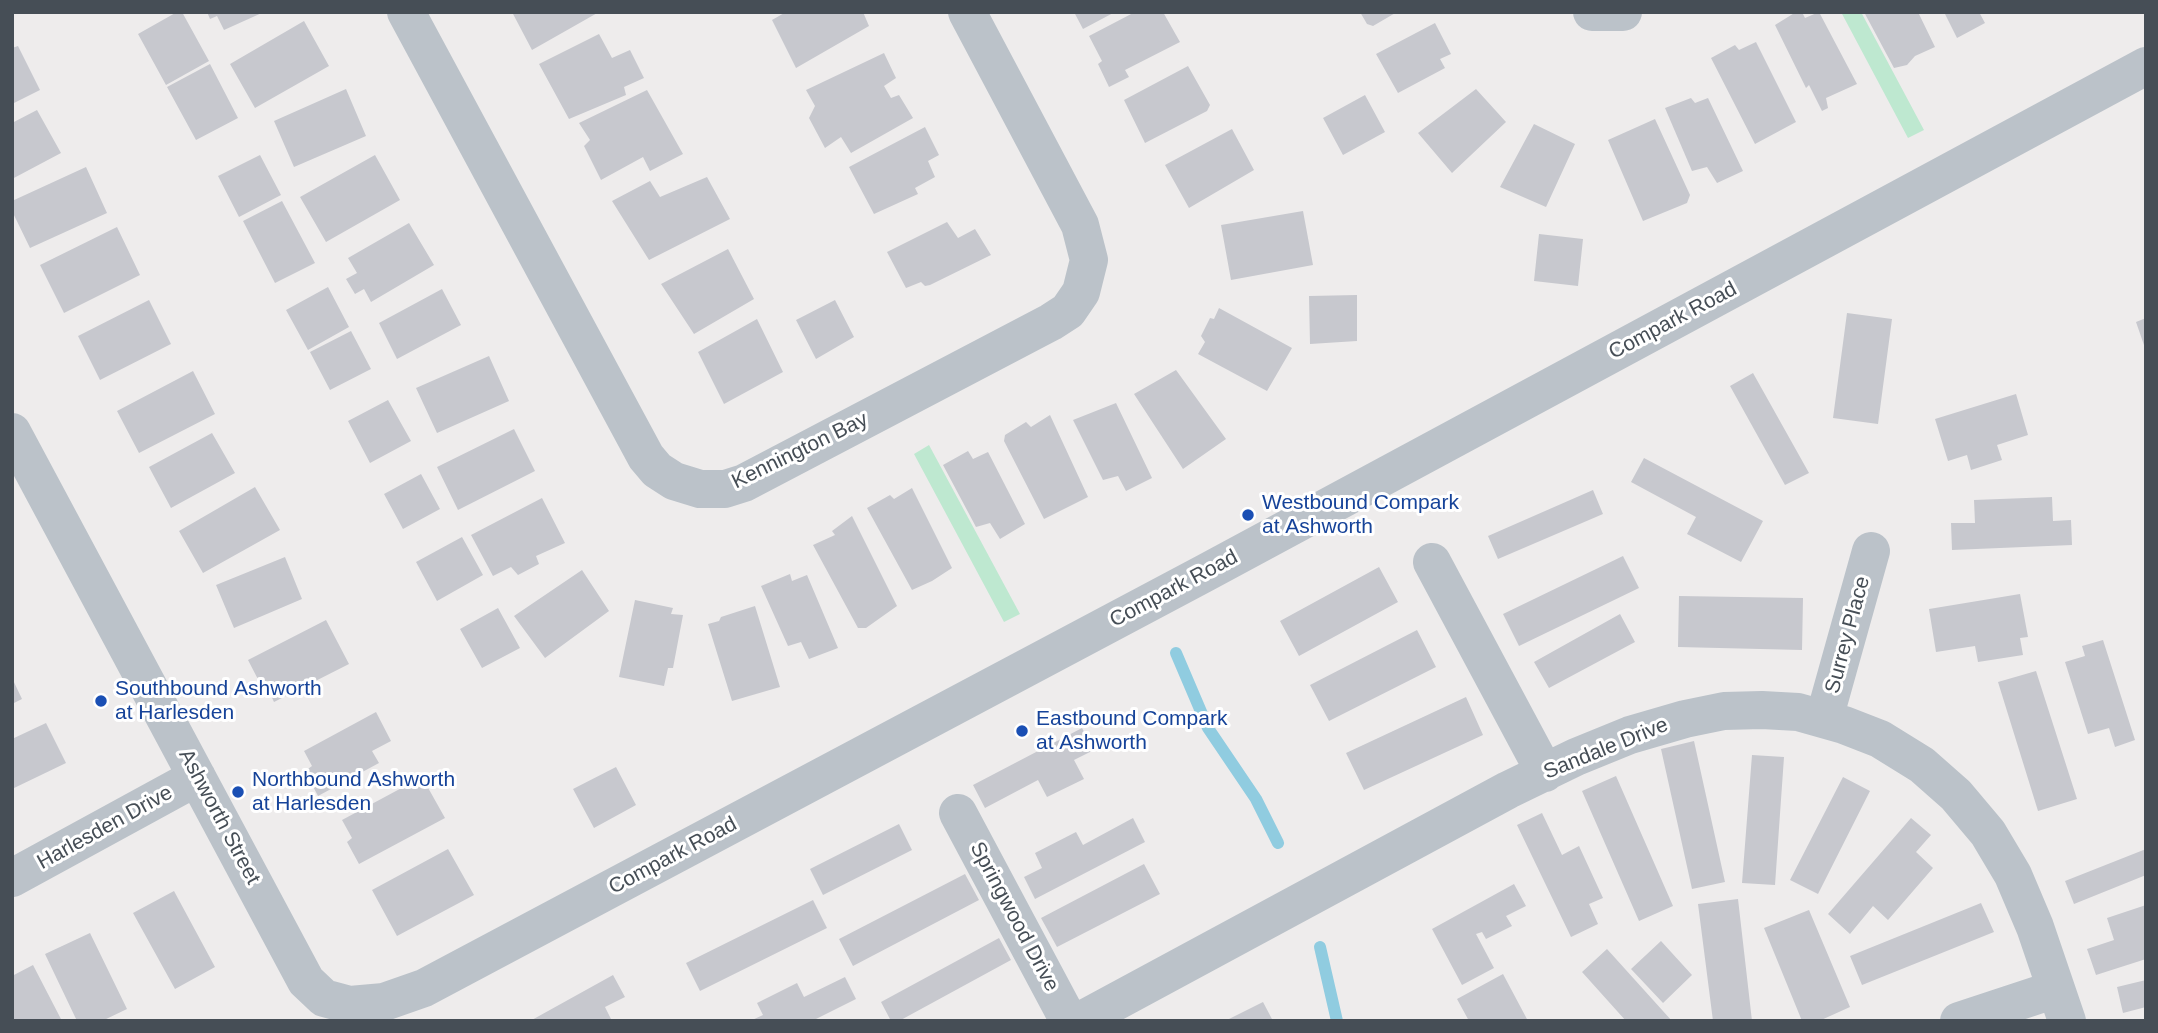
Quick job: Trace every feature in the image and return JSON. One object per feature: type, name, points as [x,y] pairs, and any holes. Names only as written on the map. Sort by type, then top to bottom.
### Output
[{"type":"street","name":"Kennington Bay","points":[[406,12],[646,457],[657,470],[674,481],[700,489],[725,489],[744,483],[1051,322],[1068,311],[1081,292],[1089,260],[1080,225],[967,12]]},
{"type":"street","points":[[1591,12],[1623,12]]},
{"type":"street","name":"Compark Road","points":[[340,1002],[350,1005],[384,1002],[424,988],[1205,573],[2146,66]]},
{"type":"street","name":"Ashworth Street","points":[[12,432],[306,981],[324,998],[340,1002]]},
{"type":"street","name":"Surrey Place","points":[[1824,719],[1871,551]]},
{"type":"street","points":[[1432,562],[1545,773]]},
{"type":"street","name":"Sandale Drive","points":[[1080,1021],[1508,790],[1545,773],[1630,735],[1685,719],[1724,711],[1762,710],[1798,712],[1880,739],[1922,765],[1956,794],[1988,833],[2013,875],[2035,927],[2062,1005]]},
{"type":"street","name":"Harlesden Drive","points":[[12,878],[197,777]]},
{"type":"street","name":"Springwood Drive","points":[[958,813],[1069,1021]]},
{"type":"street","points":[[1959,1021],[2062,1005]]},
{"type":"green space","points":[[1841,12],[1861,12],[1924,130],[1908,138]]},
{"type":"green space","points":[[929,445],[1020,614],[1004,622],[914,454]]},
{"type":"building","points":[[177,12],[182,12],[209,61],[166,85],[138,34]]},
{"type":"building","points":[[207,12],[264,12],[224,30],[217,16],[210,19]]},
{"type":"building","points":[[512,12],[599,12],[532,50]]},
{"type":"building","points":[[786,12],[863,12],[869,26],[796,68],[772,20]]},
{"type":"building","points":[[1074,12],[1115,12],[1083,29]]},
{"type":"building","points":[[1135,12],[1163,12],[1180,42],[1125,70],[1129,77],[1109,87],[1098,64],[1102,61],[1089,36]]},
{"type":"building","points":[[1360,12],[1397,12],[1373,26],[1367,24]]},
{"type":"building","points":[[1796,12],[1802,12],[1805,18],[1819,12],[1857,84],[1826,98],[1828,108],[1822,111],[1809,85],[1806,88],[1775,25]]},
{"type":"building","points":[[1864,12],[1918,12],[1935,47],[1915,56],[1907,65],[1894,68]]},
{"type":"building","points":[[1944,12],[1979,12],[1985,23],[1957,38]]},
{"type":"building","points":[[304,21],[329,66],[255,108],[230,64]]},
{"type":"building","points":[[1435,23],[1451,54],[1440,59],[1445,68],[1398,93],[1376,54]]},
{"type":"building","points":[[599,34],[612,58],[630,50],[644,78],[624,87],[626,95],[569,119],[539,64]]},
{"type":"building","points":[[1756,42],[1796,122],[1755,144],[1711,58],[1735,45],[1739,50]]},
{"type":"building","points":[[18,46],[40,90],[12,104],[12,48]]},
{"type":"building","points":[[884,53],[896,78],[884,86],[891,98],[899,95],[913,118],[851,153],[841,137],[825,148],[809,118],[815,106],[806,90]]},
{"type":"building","points":[[210,64],[238,118],[196,140],[167,87]]},
{"type":"building","points":[[1188,66],[1210,105],[1207,111],[1145,143],[1124,100]]},
{"type":"building","points":[[346,89],[366,136],[294,167],[274,121]]},
{"type":"building","points":[[1476,89],[1506,122],[1452,173],[1418,133]]},
{"type":"building","points":[[647,90],[683,154],[650,171],[643,157],[601,180],[584,146],[590,140],[579,123]]},
{"type":"building","points":[[1365,95],[1385,132],[1343,155],[1323,118]]},
{"type":"building","points":[[1691,98],[1695,103],[1708,98],[1743,171],[1717,183],[1707,167],[1692,171],[1665,108]]},
{"type":"building","points":[[37,110],[61,153],[12,179],[12,123]]},
{"type":"building","points":[[1655,119],[1690,195],[1687,203],[1643,221],[1608,140]]},
{"type":"building","points":[[1534,124],[1575,144],[1546,207],[1500,187]]},
{"type":"building","points":[[925,127],[939,155],[928,161],[935,177],[915,188],[918,194],[874,214],[849,167]]},
{"type":"building","points":[[1232,129],[1254,170],[1189,208],[1165,165]]},
{"type":"building","points":[[260,155],[281,195],[239,217],[218,176]]},
{"type":"building","points":[[375,155],[400,200],[326,242],[300,197]]},
{"type":"building","points":[[86,167],[107,213],[30,248],[12,211],[12,201]]},
{"type":"building","points":[[707,177],[730,219],[649,260],[612,201],[650,181],[660,197]]},
{"type":"building","points":[[282,201],[315,263],[275,283],[243,221]]},
{"type":"building","points":[[1303,211],[1313,265],[1231,280],[1221,225]]},
{"type":"building","points":[[947,222],[958,238],[975,229],[991,255],[930,285],[925,286],[921,282],[906,288],[887,252]]},
{"type":"building","points":[[409,223],[434,265],[371,302],[364,289],[355,294],[346,279],[357,273],[348,258]]},
{"type":"building","points":[[117,227],[140,275],[64,313],[40,265]]},
{"type":"building","points":[[1539,234],[1583,239],[1578,286],[1534,281]]},
{"type":"building","points":[[728,249],[754,299],[694,334],[661,284]]},
{"type":"building","points":[[328,287],[349,327],[308,350],[286,310]]},
{"type":"building","points":[[442,289],[461,325],[397,359],[379,323]]},
{"type":"building","points":[[1357,295],[1357,341],[1310,344],[1309,296]]},
{"type":"building","points":[[149,300],[171,344],[100,380],[78,336]]},
{"type":"building","points":[[835,300],[854,337],[816,359],[796,320]]},
{"type":"building","points":[[1219,308],[1292,348],[1267,391],[1198,354],[1205,342],[1201,336],[1210,318],[1214,319]]},
{"type":"building","points":[[1847,313],[1892,319],[1878,424],[1833,418]]},
{"type":"building","points":[[2146,318],[2146,348],[2145,348],[2136,322]]},
{"type":"building","points":[[757,319],[783,372],[724,404],[698,352]]},
{"type":"building","points":[[351,331],[371,369],[330,390],[310,352]]},
{"type":"building","points":[[489,356],[509,401],[437,433],[416,388]]},
{"type":"building","points":[[1176,370],[1226,439],[1183,469],[1134,394]]},
{"type":"building","points":[[193,371],[215,414],[139,453],[117,411]]},
{"type":"building","points":[[1753,373],[1809,473],[1785,485],[1730,386]]},
{"type":"building","points":[[2016,394],[2028,435],[1997,445],[2002,460],[1971,470],[1967,455],[1948,461],[1935,419]]},
{"type":"building","points":[[388,400],[411,441],[370,463],[348,421]]},
{"type":"building","points":[[1116,403],[1152,478],[1126,491],[1118,476],[1103,480],[1073,420]]},
{"type":"building","points":[[1050,415],[1088,497],[1044,519],[1004,441],[1005,435],[1026,422],[1031,427]]},
{"type":"building","points":[[514,429],[535,471],[458,510],[437,467]]},
{"type":"building","points":[[212,433],[235,473],[171,508],[149,467]]},
{"type":"building","points":[[968,451],[973,459],[988,452],[1025,524],[1000,539],[990,523],[976,527],[943,465]]},
{"type":"building","points":[[1644,458],[1763,521],[1741,562],[1687,534],[1696,517],[1631,482]]},
{"type":"building","points":[[421,474],[440,509],[403,529],[384,494]]},
{"type":"building","points":[[255,487],[280,530],[203,573],[179,531]]},
{"type":"building","points":[[912,488],[952,568],[912,590],[867,508],[890,495],[894,499]]},
{"type":"building","points":[[1593,490],[1603,514],[1498,559],[1488,536]]},
{"type":"building","points":[[2052,497],[2053,521],[2071,520],[2072,545],[1952,550],[1951,523],[1975,523],[1974,500]]},
{"type":"building","points":[[542,498],[565,543],[536,556],[539,564],[518,575],[511,567],[493,576],[471,535]]},
{"type":"building","points":[[852,516],[897,606],[866,628],[858,628],[813,545],[835,535],[832,531]]},
{"type":"building","points":[[462,537],[483,575],[437,601],[416,562]]},
{"type":"building","points":[[1623,556],[1639,588],[1519,646],[1503,614]]},
{"type":"building","points":[[285,557],[302,599],[234,628],[216,585]]},
{"type":"building","points":[[1379,567],[1398,602],[1299,656],[1280,621]]},
{"type":"building","points":[[582,570],[609,611],[545,658],[514,616]]},
{"type":"building","points":[[790,574],[792,581],[807,575],[838,648],[809,659],[801,642],[788,646],[761,586]]},
{"type":"building","points":[[2020,594],[2028,637],[2020,638],[2023,655],[1978,662],[1975,646],[1936,652],[1929,609]]},
{"type":"building","points":[[1679,596],[1803,598],[1802,650],[1678,647]]},
{"type":"building","points":[[635,600],[673,608],[671,614],[683,615],[673,668],[668,668],[664,686],[619,677]]},
{"type":"building","points":[[755,606],[780,687],[732,701],[708,624]]},
{"type":"building","points":[[498,608],[520,648],[482,668],[460,629]]},
{"type":"building","points":[[1620,614],[1635,642],[1549,688],[1534,662]]},
{"type":"building","points":[[326,620],[349,664],[274,702],[267,687],[263,689],[248,660]]},
{"type":"building","points":[[1417,630],[1436,667],[1329,721],[1310,685]]},
{"type":"building","points":[[2103,640],[2135,740],[2115,747],[2109,728],[2088,734],[2065,662],[2085,656],[2082,646]]},
{"type":"building","points":[[2036,671],[2077,799],[2038,811],[1998,682]]},
{"type":"building","points":[[12,678],[22,699],[12,704]]},
{"type":"building","points":[[1466,697],[1483,735],[1364,790],[1346,753]]},
{"type":"building","points":[[376,712],[391,741],[372,751],[379,763],[318,796],[305,771],[312,766],[304,751]]},
{"type":"building","points":[[46,723],[66,763],[12,789],[12,739]]},
{"type":"building","points":[[1082,728],[1094,750],[1074,760],[1084,779],[1047,797],[1038,780],[985,808],[973,785]]},
{"type":"building","points":[[1694,741],[1725,882],[1692,889],[1661,749]]},
{"type":"building","points":[[1752,755],[1784,757],[1775,885],[1742,883]]},
{"type":"building","points":[[616,767],[636,805],[594,828],[573,789]]},
{"type":"building","points":[[1616,776],[1673,906],[1639,921],[1582,791]]},
{"type":"building","points":[[422,777],[445,818],[359,864],[347,842],[352,838],[342,820]]},
{"type":"building","points":[[1843,777],[1870,791],[1818,894],[1790,880]]},
{"type":"building","points":[[1542,813],[1562,855],[1579,846],[1603,898],[1589,904],[1598,924],[1571,937],[1517,825]]},
{"type":"building","points":[[1133,818],[1145,842],[1035,899],[1024,877],[1042,868],[1035,853],[1076,832],[1083,845]]},
{"type":"building","points":[[1911,818],[1931,835],[1916,852],[1933,868],[1888,920],[1873,906],[1850,934],[1828,914]]},
{"type":"building","points":[[899,824],[912,850],[823,895],[810,869]]},
{"type":"building","points":[[448,849],[474,895],[397,936],[372,890]]},
{"type":"building","points":[[2146,849],[2146,875],[2074,904],[2065,881]]},
{"type":"building","points":[[1144,864],[1160,894],[1057,947],[1041,918]]},
{"type":"building","points":[[965,874],[979,900],[853,966],[839,939]]},
{"type":"building","points":[[1514,884],[1526,906],[1506,916],[1512,926],[1486,939],[1482,932],[1476,934],[1494,968],[1462,985],[1432,929]]},
{"type":"building","points":[[174,891],[215,967],[175,989],[133,913]]},
{"type":"building","points":[[1738,899],[1752,1021],[1713,1021],[1698,904]]},
{"type":"building","points":[[813,900],[827,928],[700,991],[686,963]]},
{"type":"building","points":[[1981,903],[1994,932],[1862,985],[1850,956]]},
{"type":"building","points":[[2146,905],[2146,959],[2096,975],[2087,949],[2114,940],[2107,918]]},
{"type":"building","points":[[1809,910],[1850,1007],[1819,1021],[1802,1021],[1764,928]]},
{"type":"building","points":[[90,933],[127,1009],[102,1021],[77,1021],[45,954]]},
{"type":"building","points":[[999,938],[1011,960],[899,1021],[891,1021],[881,1002]]},
{"type":"building","points":[[1661,941],[1692,975],[1663,1003],[1631,969]]},
{"type":"building","points":[[1607,949],[1672,1021],[1626,1021],[1582,972]]},
{"type":"building","points":[[33,965],[62,1021],[12,1021],[12,976]]},
{"type":"building","points":[[1503,974],[1528,1021],[1469,1021],[1457,999]]},
{"type":"building","points":[[613,975],[625,997],[605,1007],[612,1021],[530,1021]]},
{"type":"building","points":[[845,977],[856,999],[812,1021],[750,1021],[763,1015],[757,1003],[797,983],[804,997]]},
{"type":"building","points":[[2146,980],[2146,1007],[2123,1013],[2117,987]]},
{"type":"building","points":[[1263,1002],[1273,1021],[1225,1021]]},
{"type":"waterway","points":[[1176,653],[1208,728],[1256,799],[1278,843]]},
{"type":"waterway","points":[[1320,947],[1337,1021]]},
{"type":"place","name":"Westbound Compark at Ashworth","points":[[1248,515]]},
{"type":"place","name":"Southbound Ashworth at Harlesden","points":[[101,701]]},
{"type":"place","name":"Eastbound Compark at Ashworth","points":[[1022,731]]},
{"type":"place","name":"Northbound Ashworth at Harlesden","points":[[238,792]]}]
